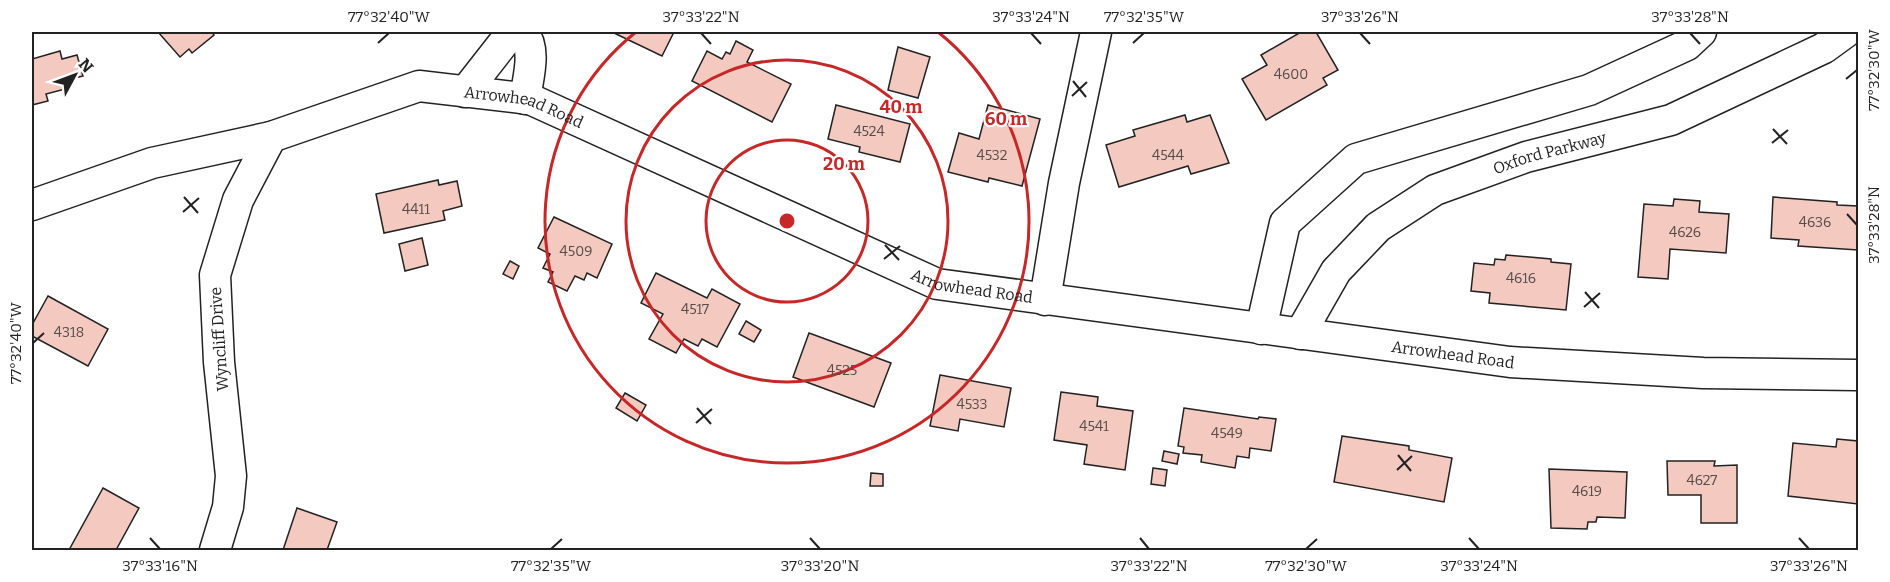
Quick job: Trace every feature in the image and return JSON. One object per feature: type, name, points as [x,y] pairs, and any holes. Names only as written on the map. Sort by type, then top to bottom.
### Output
[{"type":"street","points":[[465,92],[512,32]]},
{"type":"street","points":[[523,32],[529,40],[531,61],[525,99]]},
{"type":"street","points":[[1045,300],[1064,183],[1096,32]]},
{"type":"street","points":[[1261,329],[1285,223],[1356,159],[1589,90],[1687,45],[1701,32]]},
{"type":"street","name":"Oxford Parkway","points":[[1300,334],[1336,271],[1378,227],[1435,189],[1526,157],[1671,120],[1824,48],[1846,32]]},
{"type":"street","name":"Arrowhead Road","points":[[32,205],[152,163],[271,136],[419,86],[525,99],[937,284],[1510,363],[1703,373],[1858,375]]},
{"type":"street","name":"Wyncliff Drive","points":[[215,550],[228,507],[231,476],[219,362],[215,275],[238,200],[271,136]]},
{"type":"building","points":[[158,32],[212,32],[214,35],[192,53],[189,49],[180,57]]},
{"type":"building","points":[[612,32],[674,32],[662,56]]},
{"type":"building","points":[[1301,32],[1316,32],[1338,70],[1323,78],[1327,85],[1266,120],[1242,79],[1267,65],[1261,55]]},
{"type":"building","points":[[736,41],[753,50],[747,62],[791,84],[772,122],[692,81],[707,51],[722,59],[726,52],[730,54]]},
{"type":"building","points":[[898,47],[930,57],[918,98],[888,90]]},
{"type":"building","points":[[60,51],[62,59],[77,55],[83,76],[67,80],[69,88],[46,94],[48,101],[32,105],[32,59]]},
{"type":"building","points":[[836,105],[910,124],[900,162],[859,152],[860,147],[828,139]]},
{"type":"building","points":[[988,105],[1040,119],[1022,186],[989,178],[988,182],[948,172],[959,133],[979,139]]},
{"type":"building","points":[[1185,115],[1187,122],[1210,115],[1229,163],[1191,174],[1188,166],[1119,187],[1106,145],[1135,136],[1133,130]]},
{"type":"building","points":[[438,180],[439,185],[457,181],[462,206],[443,211],[445,220],[384,233],[376,194]]},
{"type":"building","points":[[1773,197],[1858,206],[1858,250],[1798,246],[1799,240],[1771,238]]},
{"type":"building","points":[[1674,199],[1700,201],[1699,212],[1729,214],[1726,253],[1670,249],[1668,279],[1638,277],[1644,204],[1673,206]]},
{"type":"building","points":[[554,217],[612,244],[597,278],[587,273],[584,280],[575,276],[567,291],[548,282],[553,272],[543,268],[550,254],[538,248]]},
{"type":"building","points":[[422,238],[428,265],[405,271],[399,244]]},
{"type":"building","points":[[1506,255],[1551,259],[1551,262],[1571,264],[1566,310],[1489,303],[1490,293],[1471,291],[1474,263],[1494,265],[1495,259],[1505,260]]},
{"type":"building","points":[[510,261],[519,266],[513,279],[503,274]]},
{"type":"building","points":[[656,273],[707,298],[712,289],[740,304],[717,347],[702,339],[698,346],[684,339],[676,353],[649,339],[663,314],[641,303]]},
{"type":"building","points":[[48,296],[108,329],[88,366],[32,336],[32,325]]},
{"type":"building","points":[[746,321],[761,330],[754,342],[739,334]]},
{"type":"building","points":[[809,333],[891,363],[874,407],[793,377]]},
{"type":"building","points":[[940,375],[1011,388],[1004,427],[960,419],[958,431],[930,426]]},
{"type":"building","points":[[1061,392],[1098,397],[1097,406],[1133,411],[1125,470],[1084,464],[1087,445],[1054,440]]},
{"type":"building","points":[[625,393],[646,405],[637,421],[616,408]]},
{"type":"building","points":[[1184,408],[1258,419],[1259,417],[1276,419],[1271,451],[1250,448],[1249,458],[1237,456],[1235,468],[1201,462],[1202,455],[1183,453],[1184,447],[1178,446]]},
{"type":"building","points":[[1342,436],[1409,446],[1409,450],[1452,458],[1444,502],[1334,482]]},
{"type":"building","points":[[1837,439],[1858,441],[1858,504],[1788,496],[1793,443],[1836,447]]},
{"type":"building","points":[[1164,451],[1179,454],[1177,464],[1162,461]]},
{"type":"building","points":[[1667,461],[1715,461],[1714,466],[1737,465],[1737,523],[1701,523],[1701,495],[1668,495]]},
{"type":"building","points":[[1153,468],[1167,470],[1165,486],[1151,484]]},
{"type":"building","points":[[1549,469],[1627,472],[1625,518],[1597,517],[1596,522],[1588,522],[1587,529],[1551,528]]},
{"type":"building","points":[[871,473],[883,474],[883,486],[870,486]]},
{"type":"building","points":[[103,488],[139,508],[116,550],[69,550]]},
{"type":"building","points":[[297,508],[337,522],[327,550],[283,550]]}]
